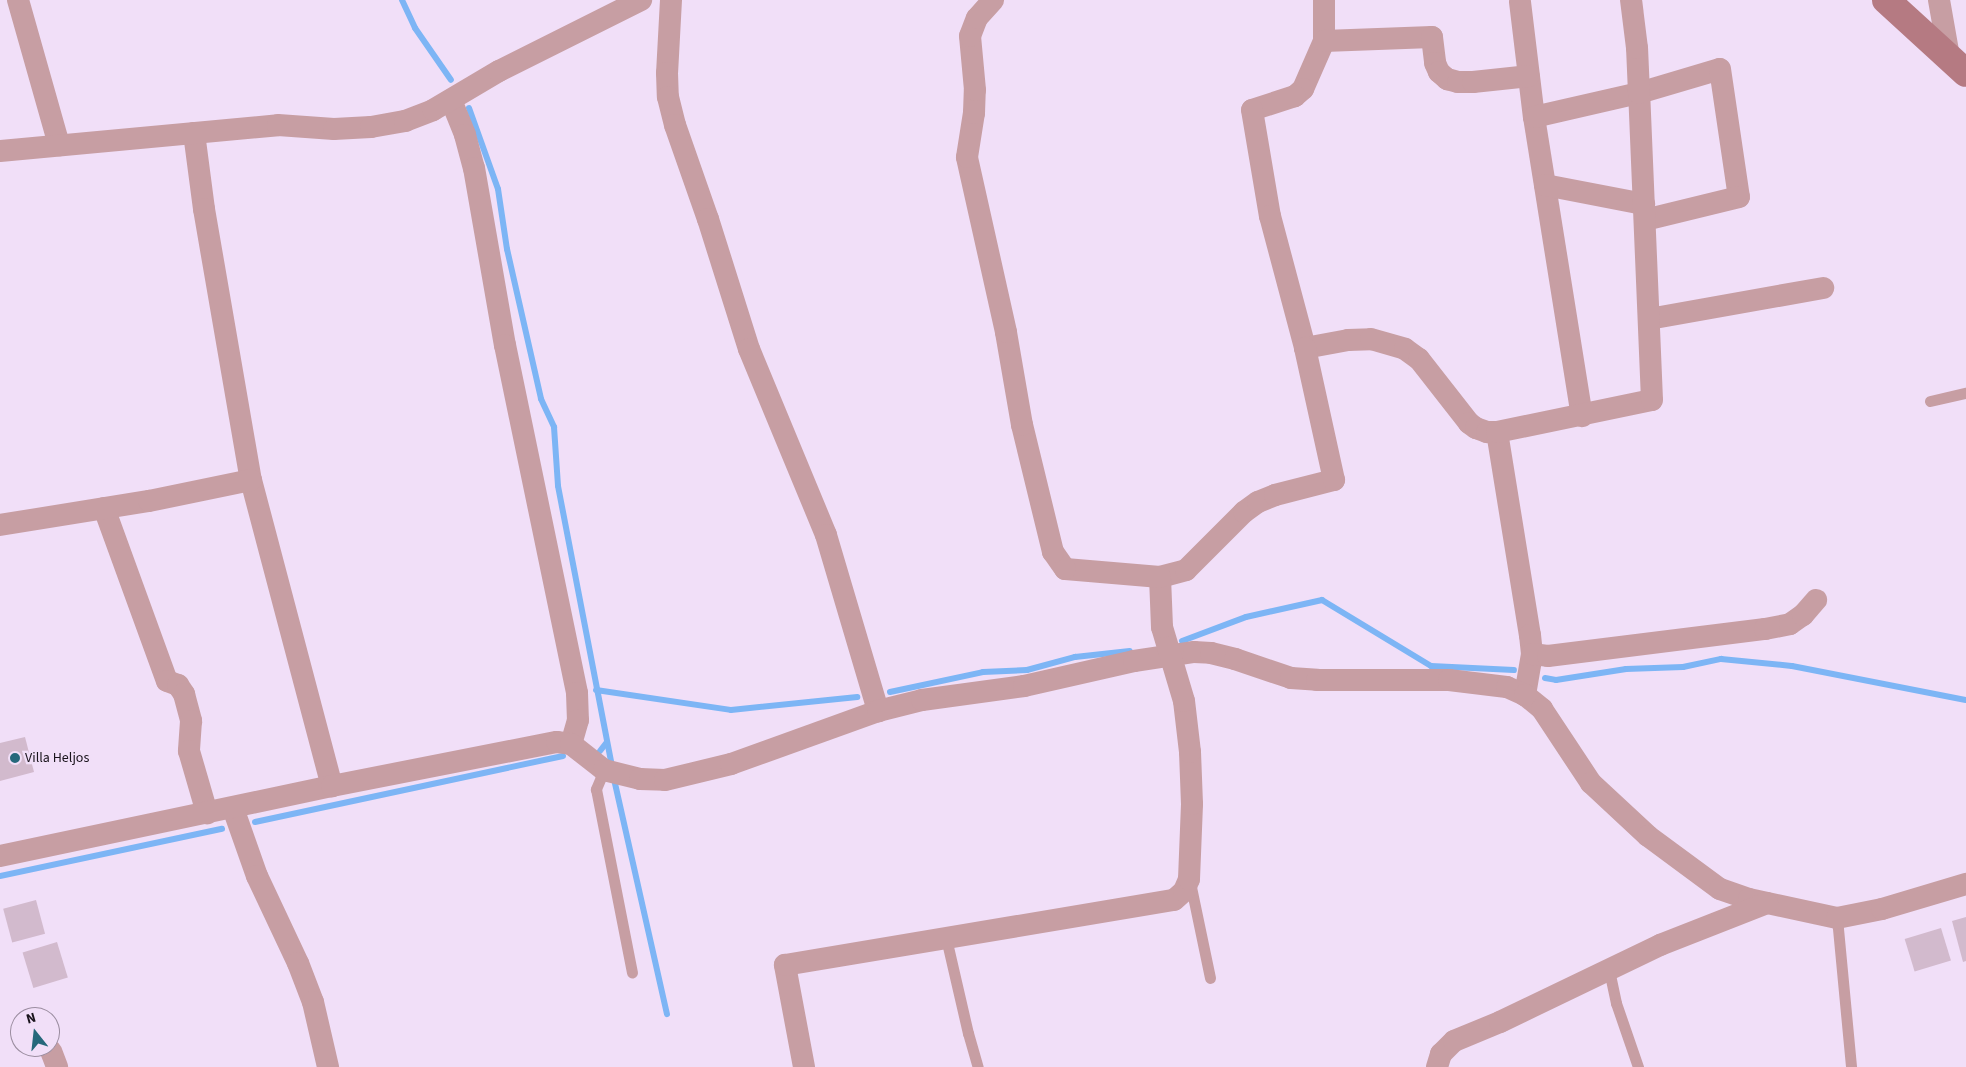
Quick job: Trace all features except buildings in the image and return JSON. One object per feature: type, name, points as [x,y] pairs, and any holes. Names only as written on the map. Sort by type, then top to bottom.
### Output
[{"type":"street","points":[[18,0],[59,145]]},
{"type":"street","points":[[0,151],[278,125],[334,128],[371,127],[405,121],[433,110],[499,71],[641,0]]},
{"type":"street","points":[[671,0],[667,72],[668,97],[675,125],[708,219],[749,349],[826,535],[878,711]]},
{"type":"street","points":[[993,0],[977,18],[970,36],[975,90],[974,113],[967,157],[1006,332],[1022,425],[1052,545],[1058,562],[1065,570],[1160,577],[1186,570],[1244,512],[1258,502],[1275,495],[1334,480],[1305,348],[1270,216],[1252,110],[1295,96],[1303,89],[1324,41],[1324,0]]},
{"type":"street","points":[[1305,348],[1348,340],[1371,339],[1405,349],[1419,359],[1469,423],[1487,432],[1498,432],[1582,416],[1652,400],[1637,48],[1630,0]]},
{"type":"street","points":[[1886,0],[1957,65]]},
{"type":"street","points":[[1939,0],[1957,65]]},
{"type":"street","points":[[1520,2],[1534,117],[1582,416]]},
{"type":"street","points":[[1324,41],[1432,37],[1435,64],[1439,72],[1447,79],[1458,82],[1473,82],[1529,76]]},
{"type":"street","points":[[1534,117],[1639,93],[1720,69],[1739,197],[1644,212],[1545,185]]},
{"type":"street","points":[[451,100],[466,136],[474,168],[505,345],[575,683],[578,720],[571,744]]},
{"type":"street","points":[[194,133],[204,209],[252,480],[332,786]]},
{"type":"street","points":[[1649,319],[1824,288]]},
{"type":"street","points":[[1498,432],[1532,654],[1525,695]]},
{"type":"street","points":[[0,524],[104,508],[252,480]]},
{"type":"street","points":[[104,508],[167,681],[178,685],[184,694],[191,721],[189,751],[207,813]]},
{"type":"street","points":[[804,1067],[785,965],[1174,900],[1184,891],[1189,879],[1192,804],[1190,752],[1184,701],[1162,627],[1160,577]]},
{"type":"street","points":[[1532,654],[1548,656],[1765,629],[1790,624],[1804,615],[1816,600]]},
{"type":"street","points":[[0,856],[332,786],[557,742],[571,744],[604,770],[640,779],[665,780],[731,764],[830,726],[922,700],[1024,686],[1081,672],[1194,652],[1211,653],[1291,678],[1449,680],[1507,687],[1525,695],[1542,709],[1591,783],[1648,836],[1720,889],[1767,903],[1837,918],[1882,910],[1966,884]]},
{"type":"street","points":[[233,808],[257,876],[298,963],[313,1002],[328,1067]]},
{"type":"street","points":[[1437,1067],[1441,1054],[1454,1041],[1500,1022],[1660,945],[1767,903]]},
{"type":"lane","points":[[1930,401],[1966,392]]},
{"type":"lane","points":[[604,770],[596,789],[632,973]]},
{"type":"lane","points":[[1189,879],[1210,978]]},
{"type":"lane","points":[[1837,918],[1851,1067]]},
{"type":"lane","points":[[946,938],[968,1033],[978,1067]]},
{"type":"lane","points":[[1609,970],[1616,1003],[1638,1067]]},
{"type":"waterway","points":[[402,0],[415,28],[451,80]]},
{"type":"waterway","points":[[469,108],[498,189],[507,249],[541,399],[554,427],[558,486],[611,762]]},
{"type":"waterway","points":[[1182,641],[1246,617],[1322,600],[1431,666],[1514,670]]},
{"type":"waterway","points":[[890,692],[983,672],[1027,670],[1075,657],[1130,651]]},
{"type":"waterway","points":[[1545,678],[1556,680],[1626,669],[1683,667],[1721,659],[1792,666],[1966,700]]},
{"type":"waterway","points":[[596,690],[731,710],[857,697]]},
{"type":"waterway","points":[[600,751],[607,742]]},
{"type":"waterway","points":[[255,822],[563,756]]},
{"type":"waterway","points":[[614,779],[667,1014]]},
{"type":"waterway","points":[[0,876],[222,829]]},
{"type":"place","name":"Villa Heljos","points":[[15,758]]}]
